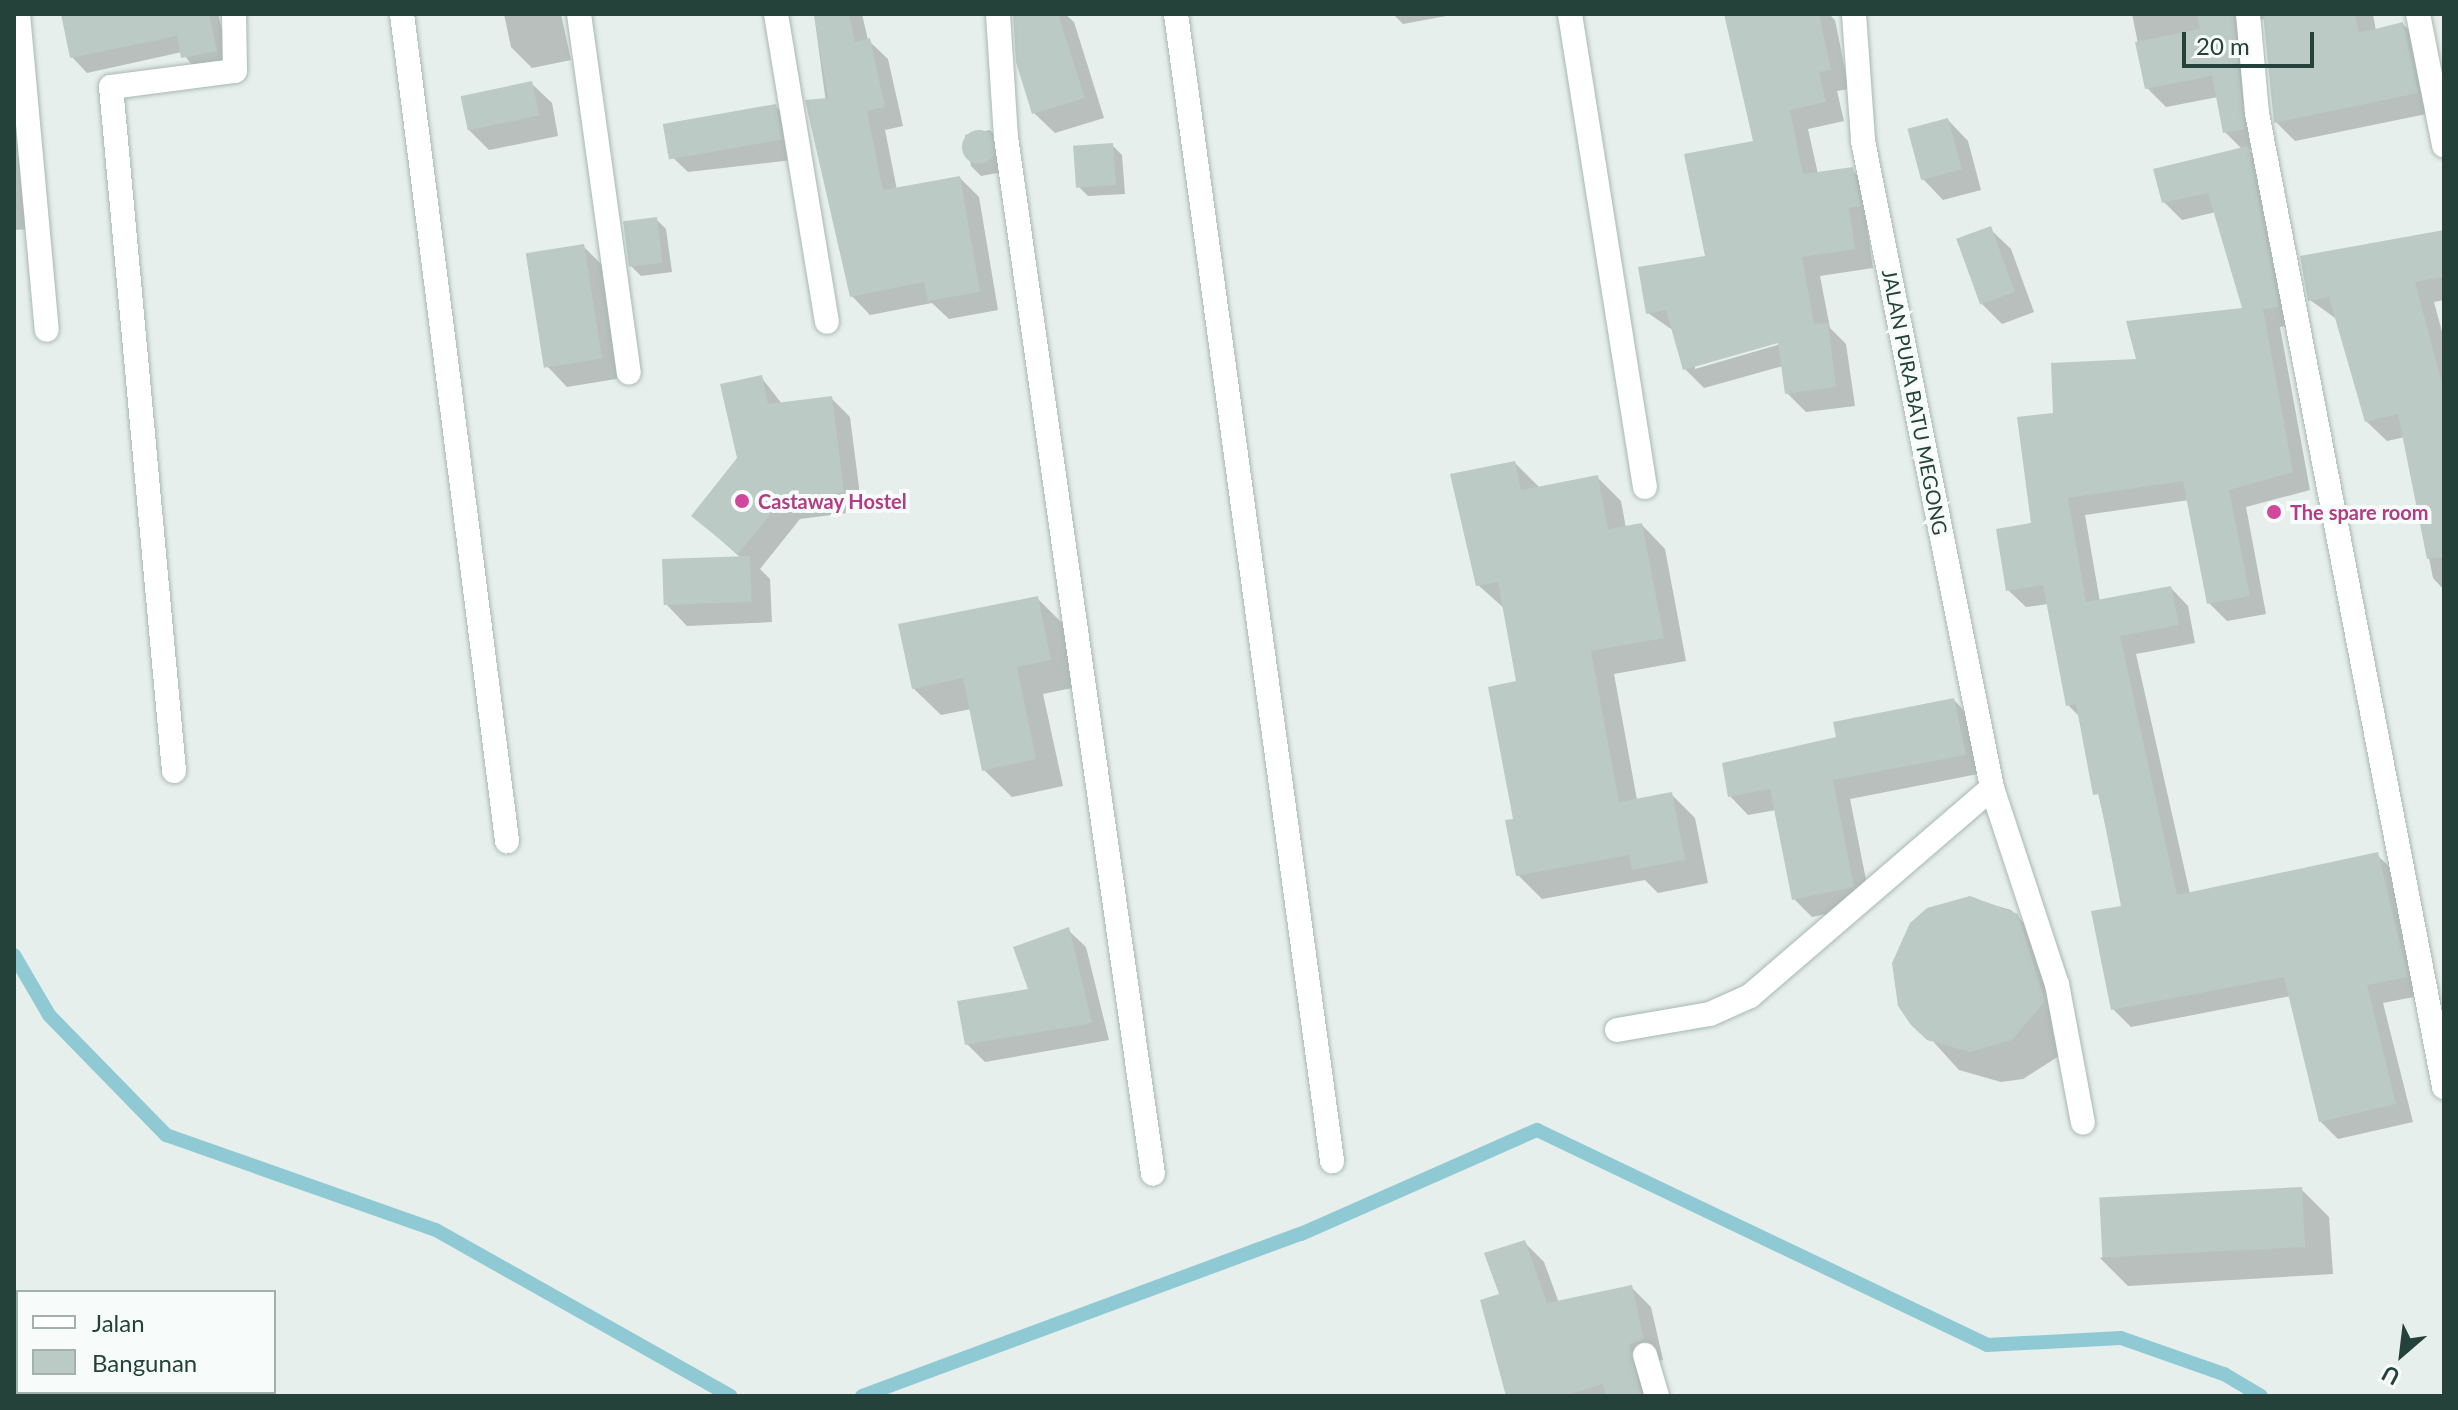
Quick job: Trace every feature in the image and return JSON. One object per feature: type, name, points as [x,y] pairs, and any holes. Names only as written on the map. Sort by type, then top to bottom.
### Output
[{"type":"street","points":[[18,14],[47,330]]},
{"type":"street","points":[[174,771],[111,87],[235,71],[234,14]]},
{"type":"street","points":[[402,14],[507,841]]},
{"type":"street","points":[[579,14],[629,373]]},
{"type":"street","points":[[776,14],[827,322]]},
{"type":"street","points":[[998,14],[1006,137],[1153,1174]]},
{"type":"street","points":[[1176,14],[1332,1161]]},
{"type":"street","points":[[1570,14],[1645,487]]},
{"type":"street","name":"JALAN PURA BATU MEGONG","points":[[1854,14],[1863,141],[1992,788],[2057,984],[2083,1123]]},
{"type":"street","points":[[2248,14],[2257,113],[2444,1087]]},
{"type":"street","points":[[2418,14],[2444,145]]},
{"type":"street","points":[[1617,1030],[1710,1014],[1750,996],[1992,788]]},
{"type":"street","points":[[1645,1355],[1657,1396]]},
{"type":"building","points":[[61,14],[209,14],[217,51],[181,58],[177,36],[70,58]]},
{"type":"building","points":[[814,14],[849,14],[855,42],[870,38],[885,107],[867,111],[883,190],[960,176],[980,292],[928,301],[924,282],[850,297],[805,100],[828,98]]},
{"type":"building","points":[[1013,14],[1058,14],[1085,98],[1032,114],[1016,62]]},
{"type":"building","points":[[1724,14],[1819,14],[1831,70],[1819,72],[1826,102],[1790,110],[1803,174],[1853,167],[1861,206],[1849,208],[1855,249],[1802,257],[1814,324],[1828,323],[1836,387],[1785,394],[1778,343],[1683,370],[1666,310],[1646,314],[1638,267],[1705,256],[1684,154],[1753,141]]},
{"type":"building","points":[[2197,14],[2233,14],[2245,129],[2223,133],[2212,76],[2145,89],[2135,42],[2200,29]]},
{"type":"building","points":[[2263,14],[2355,14],[2359,33],[2403,22],[2418,93],[2274,123]]},
{"type":"building","points":[[532,81],[539,115],[468,130],[461,96]]},
{"type":"building","points":[[776,104],[782,139],[669,159],[663,124]]},
{"type":"building","points":[[1948,118],[1962,169],[1921,180],[1907,129]]},
{"type":"building","points":[[979,130],[991,135],[996,147],[991,159],[979,164],[967,159],[962,147],[967,135]]},
{"type":"building","points":[[1113,143],[1116,185],[1076,188],[1073,146]]},
{"type":"building","points":[[2248,146],[2279,307],[2263,309],[2293,472],[2229,490],[2250,596],[2207,604],[2183,481],[2068,498],[2086,602],[2171,586],[2179,625],[2120,636],[2177,895],[2378,852],[2408,977],[2367,985],[2396,1104],[2319,1122],[2284,977],[2111,1010],[2091,911],[2121,906],[2099,794],[2093,795],[2076,704],[2066,706],[2043,585],[2006,591],[1996,529],[2031,523],[2017,417],[2053,413],[2051,363],[2136,359],[2126,321],[2242,308],[2208,193],[2162,203],[2153,169]]},
{"type":"building","points":[[657,217],[663,263],[629,267],[623,221]]},
{"type":"building","points":[[1991,226],[2015,292],[1980,304],[1956,239]]},
{"type":"building","points":[[2444,230],[2444,277],[2415,282],[2444,391],[2444,557],[2427,559],[2398,414],[2365,422],[2329,297],[2308,301],[2300,256]]},
{"type":"building","points":[[584,244],[602,359],[544,368],[526,253]]},
{"type":"building","points":[[762,375],[768,404],[832,396],[844,492],[781,501],[738,554],[691,516],[737,458],[720,384]]},
{"type":"building","points":[[1515,461],[1521,490],[1598,475],[1608,529],[1642,523],[1664,638],[1591,651],[1619,802],[1672,792],[1685,860],[1632,870],[1629,855],[1516,876],[1505,820],[1513,819],[1488,687],[1516,681],[1498,582],[1476,586],[1450,474]]},
{"type":"building","points":[[750,556],[752,602],[664,605],[662,559]]},
{"type":"building","points":[[1038,596],[1051,660],[1017,667],[1036,759],[982,771],[963,678],[912,689],[898,624]]},
{"type":"building","points":[[1954,698],[1966,755],[1833,780],[1854,887],[1792,900],[1770,789],[1728,797],[1722,763],[1836,737],[1833,722]]},
{"type":"building","points":[[1970,896],[2018,914],[2045,1001],[2012,1040],[1970,1052],[1927,1040],[1911,1025],[1898,1006],[1892,963],[1910,923],[1927,908]]},
{"type":"building","points":[[1069,927],[1092,1023],[965,1045],[957,1001],[1028,989],[1013,947]]},
{"type":"building","points":[[2302,1187],[2305,1247],[2102,1258],[2099,1198]]},
{"type":"building","points":[[1525,1240],[1547,1303],[1632,1285],[1644,1340],[1630,1344],[1641,1396],[1606,1396],[1603,1384],[1563,1396],[1506,1396],[1480,1300],[1499,1294],[1484,1253]]},
{"type":"waterway","points":[[14,955],[49,1015],[166,1135],[436,1230],[731,1396]]},
{"type":"waterway","points":[[862,1396],[1301,1234],[1537,1130],[1987,1345],[2121,1338],[2224,1374],[2261,1396]]},
{"type":"place","name":"Castaway Hostel","points":[[742,501]]},
{"type":"place","name":"The spare room","points":[[2274,512]]}]
